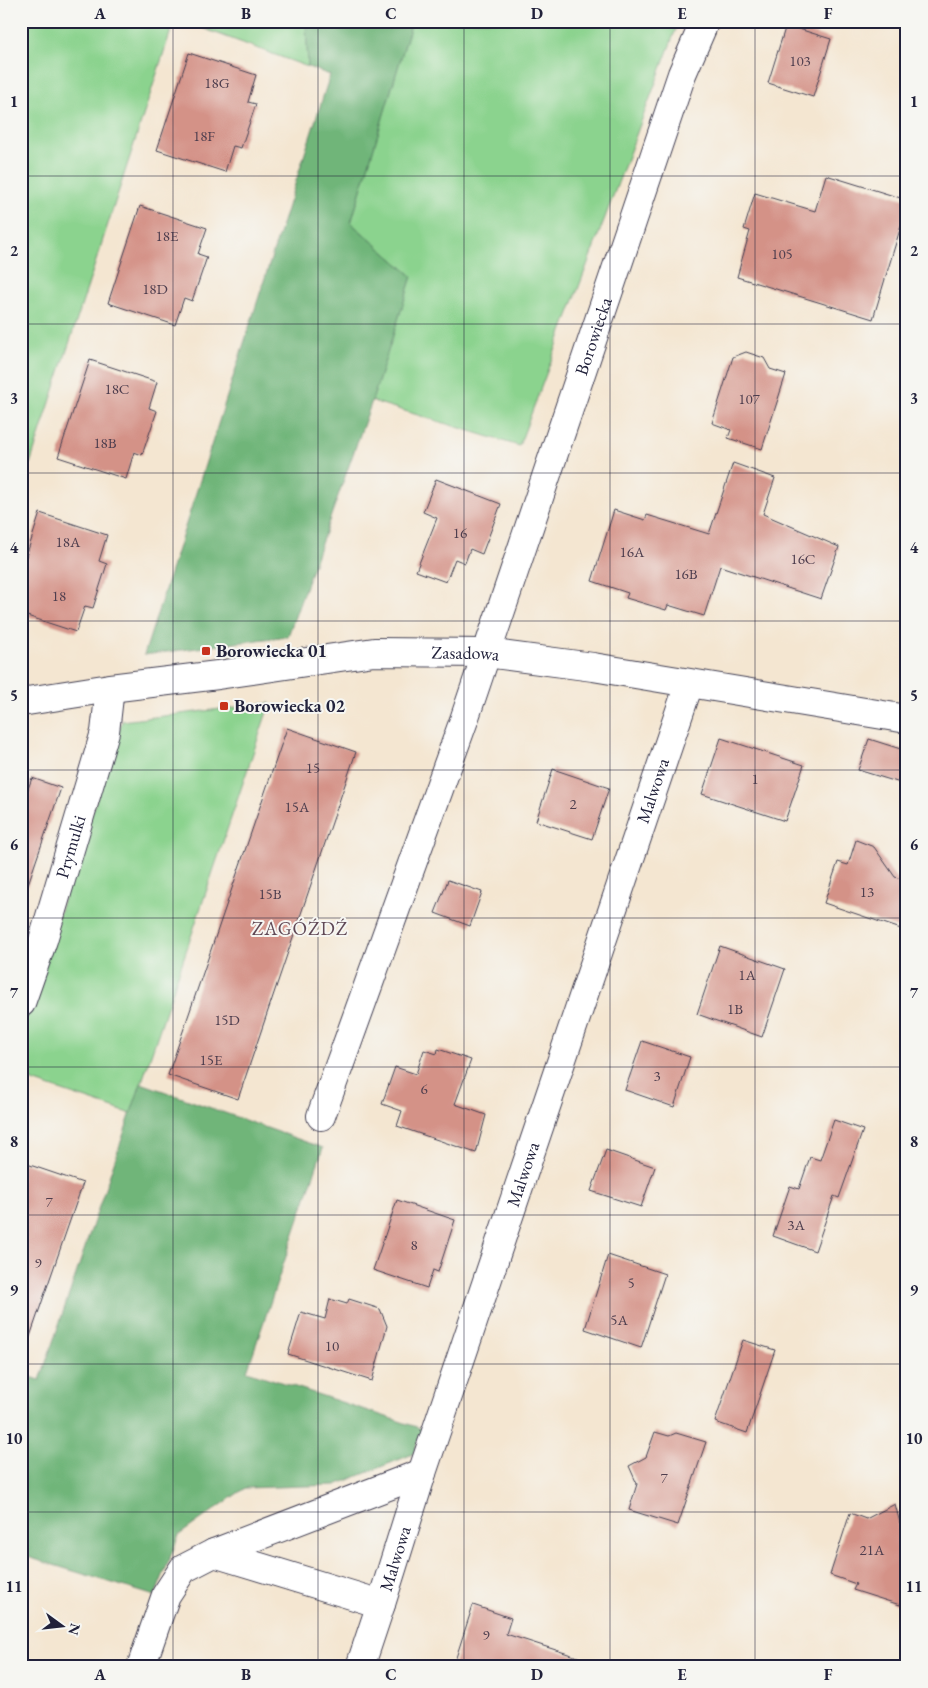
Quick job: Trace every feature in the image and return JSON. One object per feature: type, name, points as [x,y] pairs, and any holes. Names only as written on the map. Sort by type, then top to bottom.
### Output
[{"type":"street","name":"Borowiecka","points":[[321,1116],[464,720],[682,74],[705,21]]},
{"type":"street","name":"Zasadowa","points":[[21,702],[374,652],[486,654],[593,667],[907,719]]},
{"type":"street","name":"Malwowa","points":[[360,1667],[422,1473],[689,684]]},
{"type":"street","name":"Prymulki","points":[[21,1003],[43,940],[105,732],[110,688]]},
{"type":"street","points":[[141,1667],[166,1595],[183,1569],[214,1552],[422,1473]]},
{"type":"street","points":[[214,1552],[381,1604]]},
{"type":"green space","points":[[21,21],[174,21],[28,470],[21,469]]},
{"type":"green space","points":[[183,21],[306,21],[308,67]]},
{"type":"green space","points":[[306,21],[412,21],[351,223],[412,276],[372,401],[288,636],[144,655],[330,75],[308,67]]},
{"type":"green space","points":[[412,21],[679,21],[519,446],[372,401],[412,276],[351,223]]},
{"type":"green space","points":[[270,703],[131,1114],[21,1077],[21,1030],[122,721]]},
{"type":"green space","points":[[141,1083],[323,1148],[247,1371],[423,1429],[413,1454],[336,1485],[245,1488],[179,1535],[155,1596],[21,1555],[21,1374],[40,1380]]},
{"type":"building","points":[[786,25],[831,39],[813,97],[768,83]]},
{"type":"building","points":[[189,53],[256,75],[248,102],[256,104],[241,148],[233,146],[225,172],[157,150]]},
{"type":"building","points":[[826,175],[907,200],[907,206],[873,319],[737,277],[750,231],[744,229],[755,193],[815,211]]},
{"type":"building","points":[[140,206],[207,228],[198,254],[207,257],[192,301],[184,298],[175,325],[108,303]]},
{"type":"building","points":[[746,352],[764,358],[770,369],[786,374],[762,449],[728,438],[731,430],[712,423],[733,357]]},
{"type":"building","points":[[90,360],[157,382],[149,408],[157,411],[142,455],[134,452],[126,479],[58,457]]},
{"type":"building","points":[[733,463],[775,478],[763,514],[839,547],[821,599],[720,566],[704,616],[668,605],[666,610],[626,598],[628,593],[592,581],[614,510],[645,520],[647,515],[709,534]]},
{"type":"building","points":[[436,479],[501,504],[482,554],[470,549],[465,563],[455,559],[446,582],[416,571],[437,518],[423,512]]},
{"type":"building","points":[[40,513],[107,535],[99,561],[107,564],[93,608],[85,606],[76,632],[21,614],[21,572]]},
{"type":"building","points":[[287,728],[356,752],[238,1099],[168,1075]]},
{"type":"building","points":[[721,738],[804,765],[785,821],[702,794]]},
{"type":"building","points":[[869,739],[907,751],[907,785],[858,770]]},
{"type":"building","points":[[553,769],[609,788],[592,839],[536,821]]},
{"type":"building","points":[[32,778],[61,788],[26,890],[21,889],[21,808]]},
{"type":"building","points":[[856,840],[874,847],[895,877],[907,881],[907,931],[824,903],[838,862],[848,865]]},
{"type":"building","points":[[448,880],[482,892],[470,926],[435,913]]},
{"type":"building","points":[[720,946],[785,969],[762,1037],[697,1014]]},
{"type":"building","points":[[642,1041],[690,1057],[674,1107],[625,1090]]},
{"type":"building","points":[[438,1049],[471,1060],[455,1104],[486,1115],[476,1153],[397,1126],[402,1111],[382,1104],[395,1067],[416,1074],[424,1050],[437,1054]]},
{"type":"building","points":[[834,1120],[863,1130],[839,1198],[834,1196],[815,1251],[773,1236],[790,1186],[799,1189],[810,1157],[820,1160]]},
{"type":"building","points":[[606,1150],[655,1167],[641,1207],[591,1191]]},
{"type":"building","points":[[21,1162],[83,1183],[26,1348],[21,1347]]},
{"type":"building","points":[[397,1200],[455,1220],[438,1272],[433,1270],[427,1288],[373,1270]]},
{"type":"building","points":[[608,1255],[665,1274],[641,1348],[585,1329]]},
{"type":"building","points":[[330,1299],[347,1304],[349,1299],[380,1309],[387,1326],[372,1381],[288,1354],[301,1312],[325,1319]]},
{"type":"building","points":[[743,1340],[775,1350],[747,1433],[715,1422]]},
{"type":"building","points":[[655,1432],[669,1436],[676,1433],[706,1442],[678,1525],[629,1510],[637,1484],[629,1466],[646,1457]]},
{"type":"building","points":[[895,1504],[900,1523],[907,1525],[907,1586],[900,1605],[853,1590],[856,1584],[830,1575],[850,1513],[866,1519]]},
{"type":"building","points":[[473,1605],[511,1618],[506,1634],[587,1660],[586,1667],[453,1667]]},
{"type":"place","name":"Borowiecka 01","points":[[206,651]]},
{"type":"place","name":"Borowiecka 02","points":[[224,706]]},
{"type":"district","name":"ZAGÓŹDŹ","points":[[300,928]]}]
